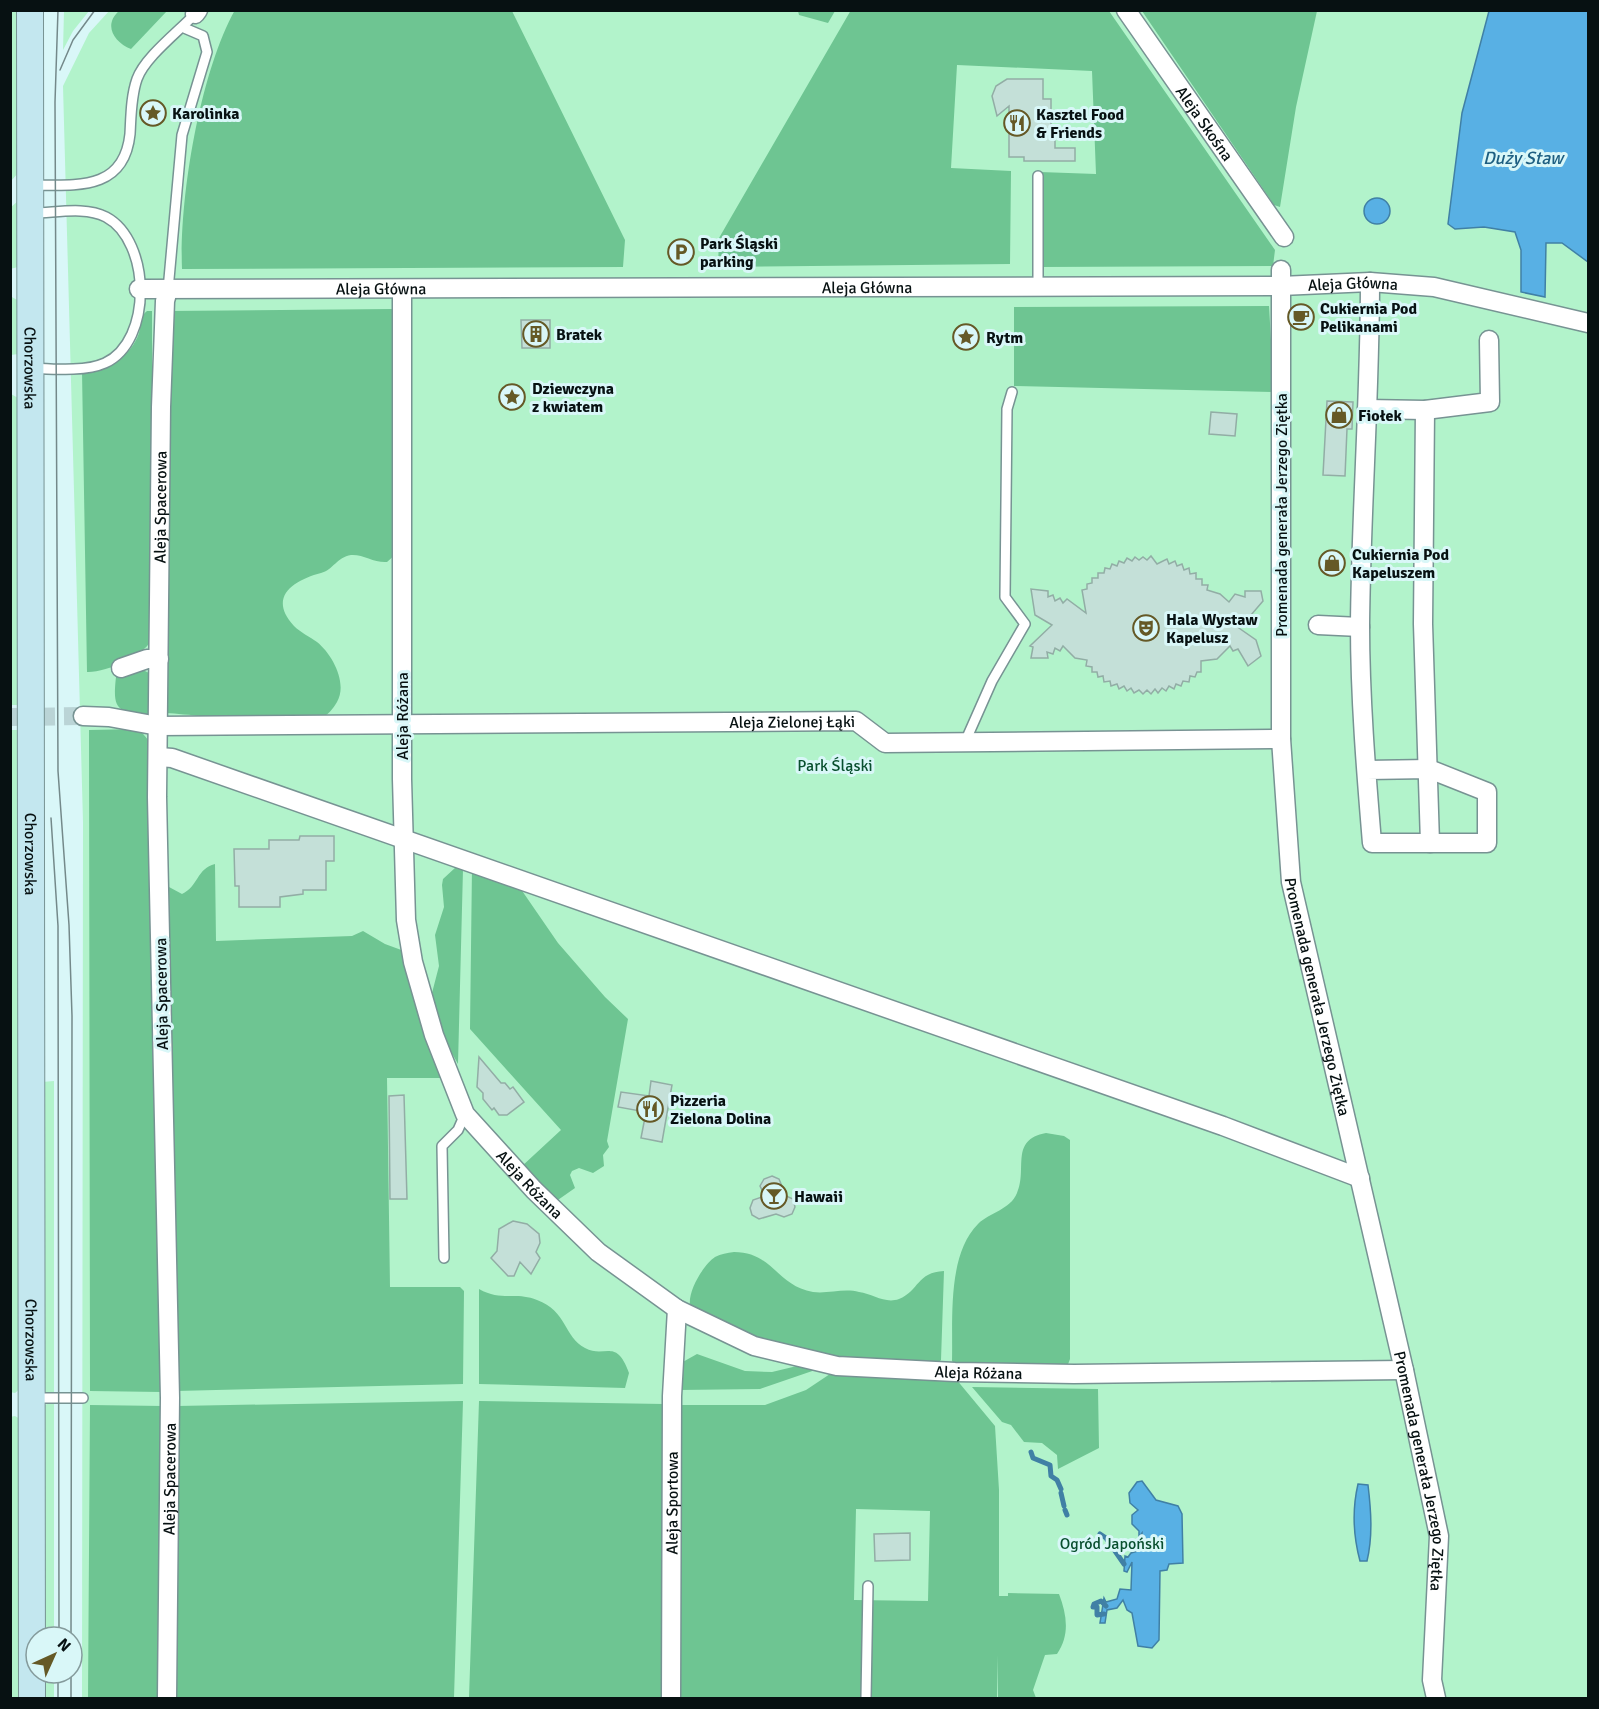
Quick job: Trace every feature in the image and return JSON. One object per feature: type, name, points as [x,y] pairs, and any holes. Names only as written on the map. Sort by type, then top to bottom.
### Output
[{"type":"main road","name":"Chorzowska","points":[[30,10],[20,191],[30,213],[20,282],[24,372],[25,1404],[32,1698]]},
{"type":"street","name":"Aleja Skośna","points":[[1126,10],[1284,237]]},
{"type":"street","name":"Aleja Główna","points":[[139,289],[1038,286],[1339,277],[1370,282],[1399,276],[1588,322]]},
{"type":"street","name":"Promenada generała Jerzego Ziętka","points":[[1281,278],[1281,739],[1291,882],[1404,1370],[1438,1536],[1432,1680],[1436,1698]]},
{"type":"street","points":[[1367,770],[1429,769],[1487,792],[1487,843],[1372,843],[1367,770],[1360,627],[1370,282]]},
{"type":"street","name":"Aleja Różana","points":[[402,289],[402,723],[405,909],[413,962],[434,1035],[465,1114],[534,1190],[598,1251],[677,1309],[754,1346],[837,1366],[956,1372],[1074,1374],[1404,1370]]},
{"type":"street","name":"Aleja Spacerowa","points":[[167,1698],[170,1398],[158,726],[161,407],[165,302],[168,290]]},
{"type":"street","points":[[1367,410],[1425,410],[1490,402],[1489,340]]},
{"type":"street","points":[[1425,410],[1423,624],[1430,843]]},
{"type":"street","points":[[1318,625],[1360,627]]},
{"type":"street","points":[[121,668],[147,659],[159,658]]},
{"type":"street","name":"Aleja Zielonej Łąki","points":[[83,716],[109,717],[158,726],[856,721],[885,743],[1281,739]]},
{"type":"street","points":[[159,757],[172,758],[403,838],[1222,1126],[1360,1178]]},
{"type":"street","name":"Aleja Sportowa","points":[[671,1698],[672,1396],[677,1309]]},
{"type":"lane","points":[[20,191],[89,184],[114,171],[128,147],[138,76],[192,17],[203,36],[207,52],[182,135],[168,290]]},
{"type":"lane","points":[[1038,176],[1038,286]]},
{"type":"lane","points":[[24,372],[92,367],[106,363],[126,347],[135,332],[140,278],[131,242],[118,226],[105,217],[89,212],[30,213]]},
{"type":"lane","points":[[965,742],[992,681],[1025,624],[1005,597],[1007,409],[1012,392]]},
{"type":"lane","points":[[444,1258],[442,1146],[458,1130],[465,1114]]},
{"type":"lane","points":[[25,1404],[83,1398]]},
{"type":"lane","points":[[866,1698],[868,1586]]},
{"type":"green space","name":"Park Śląski","points":[[110,10],[1588,11],[1588,1698],[82,1698],[82,1685],[84,1685],[84,1625],[82,1625],[83,822],[63,86],[89,33]]},
{"type":"green space","points":[[235,10],[512,11],[625,240],[623,267],[182,269],[184,208],[194,136],[212,67]]},
{"type":"green space","points":[[851,10],[1109,11],[1275,250],[1273,266],[1040,267],[1040,172],[1096,174],[1092,71],[957,65],[951,168],[1011,171],[1010,264],[718,267],[719,238]]},
{"type":"green space","points":[[11,11],[20,11],[19,172],[11,181]]},
{"type":"green space","points":[[64,11],[89,11],[73,31],[63,50]]},
{"type":"green space","points":[[119,11],[167,11],[131,49],[116,38],[111,27],[114,16]]},
{"type":"green space","points":[[798,11],[835,11],[828,23],[799,15]]},
{"type":"green space","points":[[1142,11],[1317,11],[1296,107],[1280,207],[1274,205]]},
{"type":"green space","points":[[18,201],[18,267],[10,269],[10,208]]},
{"type":"green space","points":[[10,296],[19,301],[18,354],[11,355]]},
{"type":"green space","points":[[1269,306],[1274,392],[1014,386],[1014,307]]},
{"type":"green space","points":[[393,309],[395,314],[396,554],[387,562],[355,555],[346,556],[329,569],[293,585],[284,598],[283,606],[286,616],[299,631],[323,647],[333,661],[341,686],[337,702],[324,717],[307,721],[245,720],[166,713],[169,311]]},
{"type":"green space","points":[[147,311],[152,311],[152,638],[142,651],[124,662],[104,670],[87,672],[82,371],[100,368],[124,356],[135,342],[142,318]]},
{"type":"green space","points":[[11,394],[20,399],[22,705],[11,705]]},
{"type":"green space","points":[[141,669],[149,673],[151,715],[124,711],[115,697],[116,677]]},
{"type":"green space","points":[[139,729],[149,741],[162,1392],[90,1391],[89,730]]},
{"type":"green space","points":[[10,730],[22,730],[22,1387],[15,1393],[10,1392]]},
{"type":"green space","points":[[215,864],[216,941],[352,936],[363,931],[385,944],[404,951],[443,1078],[387,1078],[390,1287],[460,1287],[464,1291],[463,1384],[176,1391],[169,887],[182,894],[191,887],[204,869]]},
{"type":"green space","points":[[456,867],[463,869],[458,1064],[445,1041],[432,993],[439,966],[435,935],[444,907],[443,879]]},
{"type":"green space","points":[[472,867],[516,882],[558,943],[605,997],[628,1019],[607,1141],[609,1147],[603,1155],[604,1166],[593,1173],[579,1168],[572,1171],[570,1175],[575,1188],[555,1202],[521,1167],[561,1130],[470,1029]]},
{"type":"green space","points":[[54,1081],[54,1395],[47,1395],[43,1391],[42,1082]]},
{"type":"green space","points":[[1046,1133],[1064,1136],[1070,1140],[1070,1359],[1067,1367],[955,1365],[952,1361],[952,1307],[956,1270],[961,1253],[968,1237],[978,1224],[1014,1199],[1020,1184],[1023,1149],[1027,1142]]},
{"type":"green space","points":[[734,1252],[758,1257],[801,1289],[813,1292],[853,1291],[889,1300],[906,1296],[923,1278],[935,1272],[944,1271],[941,1360],[937,1364],[843,1359],[757,1339],[691,1309],[693,1289],[705,1267],[715,1257]]},
{"type":"green space","points":[[479,1289],[495,1295],[529,1297],[547,1305],[560,1317],[578,1343],[585,1348],[592,1351],[615,1352],[619,1355],[629,1373],[625,1388],[479,1384]]},
{"type":"green space","points":[[697,1354],[745,1371],[772,1372],[797,1366],[821,1368],[760,1389],[679,1390],[681,1363]]},
{"type":"green space","points":[[836,1370],[956,1379],[995,1426],[999,1490],[999,1596],[1008,1596],[1008,1593],[1059,1594],[1064,1610],[1066,1625],[1064,1640],[1057,1654],[1045,1655],[1033,1690],[1036,1698],[998,1698],[998,1655],[997,1698],[680,1698],[681,1405],[765,1405],[806,1390]],"holes":[[[856,1509],[930,1511],[928,1601],[854,1600]]]},
{"type":"green space","points":[[972,1387],[1098,1389],[1099,1448],[1058,1469],[1057,1455],[1042,1443],[1024,1442],[1011,1425],[1002,1422]]},
{"type":"green space","points":[[463,1401],[454,1698],[175,1698],[177,1406]]},
{"type":"green space","points":[[479,1401],[664,1404],[661,1698],[469,1698]]},
{"type":"green space","points":[[54,1404],[54,1625],[43,1625],[42,1407]]},
{"type":"green space","points":[[90,1405],[163,1406],[161,1698],[88,1698]]},
{"type":"green space","points":[[15,1416],[20,1419],[23,1698],[11,1698],[10,1417]]},
{"type":"green space","points":[[42,1685],[54,1685],[54,1698],[42,1698]]},
{"type":"water","name":"Duży Staw","points":[[1489,11],[1588,11],[1588,262],[1562,243],[1546,243],[1545,297],[1521,292],[1521,250],[1515,232],[1484,227],[1455,229],[1448,224],[1462,113]]},
{"type":"water","points":[[1377,198],[1386,202],[1390,211],[1386,220],[1377,224],[1368,220],[1364,211],[1368,202]]},
{"type":"water","points":[[1142,1481],[1156,1500],[1178,1506],[1182,1514],[1183,1563],[1169,1564],[1167,1570],[1160,1571],[1159,1640],[1152,1648],[1138,1646],[1132,1613],[1127,1610],[1123,1600],[1117,1608],[1107,1610],[1105,1623],[1100,1623],[1104,1598],[1106,1602],[1117,1599],[1120,1589],[1131,1590],[1132,1562],[1127,1572],[1124,1571],[1125,1556],[1128,1557],[1131,1553],[1138,1551],[1138,1545],[1142,1543],[1142,1533],[1139,1537],[1139,1531],[1132,1524],[1132,1515],[1138,1510],[1130,1503],[1129,1493],[1137,1482]]},
{"type":"water","points":[[1358,1484],[1368,1485],[1371,1523],[1367,1561],[1360,1561],[1356,1542],[1354,1513]]},
{"type":"building","points":[[1007,79],[1043,79],[1043,99],[1051,99],[1051,132],[1055,132],[1055,148],[1075,148],[1075,161],[1024,161],[1024,157],[1009,157],[1009,106],[997,116],[992,96],[996,86]]},
{"type":"building","name":"Cukiernia Pod Pelikanami","points":[[1301,306],[1308,309],[1308,324],[1294,324],[1294,310]]},
{"type":"building","name":"Bratek","points":[[521,320],[550,320],[550,348],[522,348]]},
{"type":"building","points":[[1327,401],[1353,402],[1352,429],[1347,429],[1345,476],[1323,475]]},
{"type":"building","points":[[1211,412],[1237,414],[1235,436],[1209,434]]},
{"type":"building","name":"Hala Wystaw Kapelusz","points":[[1151,556],[1157,564],[1167,559],[1169,564],[1175,561],[1177,566],[1182,564],[1184,570],[1189,568],[1190,574],[1196,573],[1196,579],[1202,579],[1202,585],[1208,585],[1207,590],[1220,594],[1229,602],[1235,594],[1245,597],[1245,591],[1261,591],[1263,601],[1245,622],[1245,618],[1236,626],[1256,640],[1261,656],[1248,666],[1238,649],[1233,651],[1230,646],[1217,659],[1201,661],[1201,672],[1197,672],[1195,677],[1190,676],[1189,682],[1183,681],[1181,686],[1176,684],[1174,689],[1169,686],[1166,691],[1162,688],[1158,693],[1155,689],[1151,694],[1147,690],[1143,694],[1139,690],[1134,693],[1131,688],[1127,691],[1124,686],[1119,689],[1117,684],[1111,686],[1110,681],[1104,682],[1103,676],[1098,677],[1097,672],[1092,672],[1092,667],[1086,666],[1087,660],[1075,658],[1063,646],[1060,651],[1055,648],[1053,654],[1047,652],[1048,658],[1031,658],[1033,647],[1030,646],[1052,625],[1035,615],[1031,589],[1048,591],[1048,597],[1053,595],[1055,601],[1060,598],[1063,603],[1067,599],[1086,613],[1082,590],[1087,589],[1087,584],[1092,583],[1092,578],[1098,578],[1098,573],[1104,573],[1105,568],[1110,569],[1112,564],[1117,566],[1119,561],[1124,563],[1127,558],[1132,561],[1135,557],[1139,560],[1143,557],[1147,560]]},
{"type":"building","points":[[300,836],[334,836],[334,861],[326,861],[326,890],[303,890],[303,894],[280,897],[280,907],[239,907],[239,886],[235,886],[234,849],[269,849],[269,840],[299,840]]},
{"type":"building","points":[[479,1057],[501,1083],[505,1083],[510,1089],[513,1087],[524,1102],[507,1115],[499,1115],[494,1108],[492,1110],[477,1087]]},
{"type":"building","name":"Pizzeria Zielona Dolina","points":[[651,1081],[672,1085],[662,1142],[641,1138],[646,1112],[618,1107],[621,1092],[649,1096]]},
{"type":"building","points":[[404,1095],[407,1199],[390,1199],[389,1096]]},
{"type":"building","name":"Hawaii","points":[[772,1176],[779,1179],[786,1196],[793,1199],[795,1207],[792,1214],[784,1217],[776,1214],[759,1219],[752,1215],[750,1208],[753,1200],[765,1196],[760,1186],[764,1179]]},
{"type":"building","points":[[513,1221],[527,1224],[539,1234],[540,1243],[536,1252],[540,1258],[531,1274],[520,1262],[514,1276],[508,1276],[491,1258],[497,1251],[499,1229]]},
{"type":"building","points":[[910,1533],[910,1560],[875,1561],[874,1534]]},
{"type":"waterway","points":[[1031,1452],[1033,1458],[1050,1465],[1051,1476],[1057,1480],[1061,1489]]},
{"type":"waterway","points":[[1061,1493],[1064,1506]]},
{"type":"waterway","points":[[1065,1510],[1067,1515]]},
{"type":"waterway","points":[[1100,1534],[1106,1538],[1124,1564]]},
{"type":"waterway","points":[[1104,1614],[1097,1615],[1097,1607],[1093,1607],[1101,1601],[1106,1606]]},
{"type":"tunnel","points":[[10,717],[83,716]]},
{"type":"tram line","points":[[58,10],[55,102],[58,771],[69,925],[72,1016],[71,1625]]},
{"type":"tram line","points":[[60,70],[73,40],[95,10]]},
{"type":"tram line","points":[[51,818],[58,926],[59,1625]]},
{"type":"tram line","points":[[58,1685],[58,1698]]},
{"type":"tram line","points":[[71,1685],[71,1698]]},
{"type":"place","name":"Karolinka","points":[[153,113]]},
{"type":"place","name":"Kasztel Food & Friends","points":[[1017,123]]},
{"type":"place","name":"Park Śląski parking","points":[[681,252]]},
{"type":"place","name":"Cukiernia Pod Pelikanami","points":[[1301,317]]},
{"type":"place","name":"Bratek","points":[[536,334]]},
{"type":"place","name":"Rytm","points":[[966,337]]},
{"type":"place","name":"Dziewczyna z kwiatem","points":[[512,397]]},
{"type":"place","name":"Fiołek","points":[[1339,415]]},
{"type":"place","name":"Cukiernia Pod Kapeluszem","points":[[1332,563]]},
{"type":"place","name":"Hala Wystaw Kapelusz","points":[[1146,628]]},
{"type":"place","name":"Pizzeria Zielona Dolina","points":[[650,1109]]},
{"type":"place","name":"Hawaii","points":[[774,1196]]},
{"type":"park label","name":"Ogród Japoński","points":[[1112,1543]]}]
